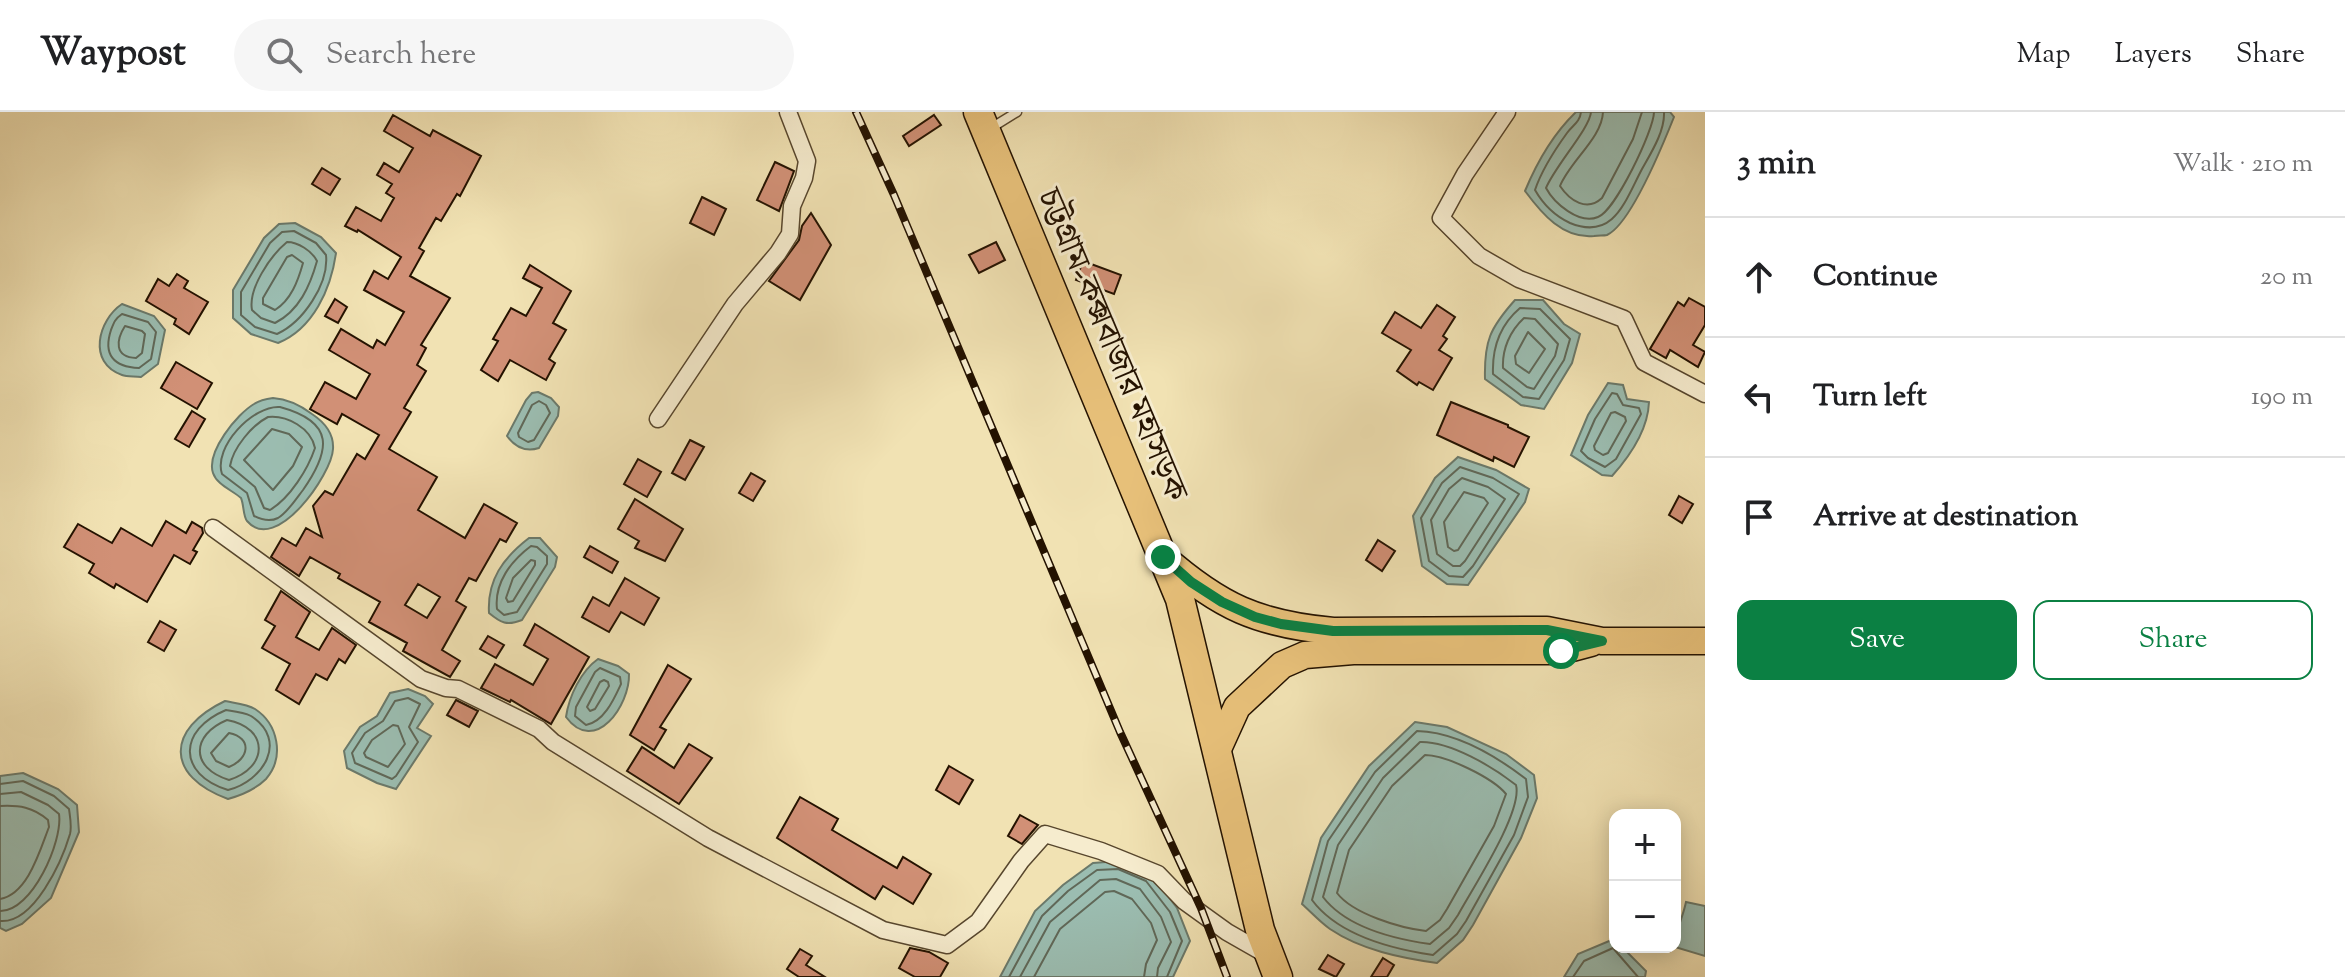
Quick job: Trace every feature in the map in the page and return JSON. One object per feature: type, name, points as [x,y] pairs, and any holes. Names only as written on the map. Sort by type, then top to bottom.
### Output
[{"type":"highway","name":"চট্টগ্রাম-কক্সবাজার মহাসড়ক","points":[[982,121],[1180,599],[1260,930],[1274,967]]},
{"type":"main road","points":[[1163,557],[1191,582],[1222,602],[1255,617],[1281,624],[1333,631],[1547,630],[1602,641],[1705,641]]},
{"type":"main road","points":[[1217,751],[1237,707],[1282,665],[1305,655],[1353,651],[1561,651],[1602,641]]},
{"type":"street","points":[[658,419],[735,304],[790,234],[792,206],[804,178],[807,161],[788,112]]},
{"type":"street","points":[[1507,112],[1465,174],[1441,218],[1479,256],[1519,279],[1624,319],[1644,362],[1705,394]]},
{"type":"street","points":[[213,528],[421,679],[458,689],[539,729],[553,742],[708,838],[883,930],[947,945],[978,922],[1021,861],[1045,834],[1101,851],[1158,874],[1184,901],[1274,967]]},
{"type":"lane","points":[[982,121],[1017,112]]},
{"type":"water","points":[[1576,112],[1670,112],[1674,117],[1636,199],[1616,228],[1607,235],[1583,236],[1563,229],[1546,216],[1525,191],[1546,149]]},
{"type":"water","points":[[295,223],[321,237],[336,253],[330,280],[318,306],[301,328],[278,343],[251,334],[233,318],[233,290],[264,238],[279,224]]},
{"type":"water","points":[[1515,300],[1543,300],[1564,324],[1580,334],[1572,363],[1544,409],[1521,405],[1485,379],[1490,336]]},
{"type":"water","points":[[122,304],[154,316],[165,330],[158,364],[141,377],[124,376],[111,369],[100,351],[102,330]]},
{"type":"water","points":[[1608,383],[1623,385],[1627,399],[1649,402],[1637,442],[1612,476],[1602,475],[1571,455],[1588,415]]},
{"type":"water","points":[[538,392],[551,398],[559,407],[558,416],[539,448],[525,449],[507,436],[526,400],[532,393]]},
{"type":"water","points":[[273,398],[293,403],[316,417],[330,433],[333,449],[323,476],[300,507],[273,528],[259,529],[247,521],[241,498],[215,477],[212,464],[224,434],[239,416],[256,403]]},
{"type":"water","points":[[1458,457],[1496,470],[1529,489],[1525,502],[1468,585],[1447,584],[1422,566],[1413,516],[1435,478]]},
{"type":"water","points":[[529,538],[540,538],[557,557],[555,567],[522,620],[504,622],[489,613],[491,590],[504,562]]},
{"type":"water","points":[[598,659],[618,666],[629,674],[628,686],[624,699],[609,722],[599,729],[588,731],[577,728],[566,717],[577,685],[586,670]]},
{"type":"water","points":[[408,689],[425,696],[433,704],[417,728],[431,736],[396,789],[347,768],[344,751],[360,727],[377,716],[390,693]]},
{"type":"water","points":[[225,701],[248,706],[263,715],[274,732],[277,751],[276,761],[266,779],[248,792],[228,799],[193,778],[184,765],[181,752],[183,738],[192,725]]},
{"type":"water","points":[[1415,722],[1447,727],[1506,754],[1534,775],[1537,798],[1521,838],[1473,925],[1463,940],[1437,963],[1368,948],[1330,929],[1302,904],[1321,838],[1369,766]]},
{"type":"water","points":[[23,773],[58,789],[77,805],[79,832],[51,898],[22,924],[6,931],[0,928],[0,776]]},
{"type":"water","points":[[1119,861],[1151,874],[1177,908],[1190,941],[1173,977],[1000,977],[1035,911],[1093,863]]},
{"type":"water","points":[[1686,902],[1705,906],[1705,956],[1681,949],[1681,919]]},
{"type":"water","points":[[1609,941],[1609,953],[1628,953],[1646,971],[1645,977],[1564,977],[1578,954]]},
{"type":"building","points":[[393,115],[430,136],[433,130],[481,156],[460,196],[457,194],[441,221],[436,218],[419,248],[424,251],[410,276],[450,298],[421,345],[426,348],[417,365],[426,371],[404,408],[411,412],[389,449],[437,477],[418,510],[465,538],[484,504],[517,523],[506,542],[500,539],[476,581],[469,578],[456,601],[466,607],[442,650],[460,661],[450,677],[403,651],[407,643],[369,622],[380,602],[338,578],[340,574],[310,557],[299,576],[271,557],[282,538],[296,546],[306,528],[322,537],[313,506],[325,491],[333,495],[357,454],[365,459],[379,435],[342,414],[337,424],[310,409],[325,382],[356,399],[370,374],[329,350],[341,329],[373,348],[377,340],[385,345],[404,312],[364,290],[374,271],[388,279],[401,257],[358,230],[345,226],[356,207],[381,221],[394,198],[386,193],[392,184],[377,175],[384,163],[399,172],[413,148],[384,131]],"holes":[[[418,584],[440,597],[427,618],[405,605]]]},
{"type":"building","points":[[934,115],[941,125],[909,146],[903,136]]},
{"type":"building","points":[[775,162],[794,171],[779,211],[757,200]]},
{"type":"building","points":[[322,168],[340,179],[330,195],[312,184]]},
{"type":"building","points":[[702,197],[726,209],[714,235],[690,223]]},
{"type":"building","points":[[811,213],[831,245],[800,300],[769,281],[799,240],[802,226]]},
{"type":"building","points":[[996,242],[1005,260],[979,273],[969,255]]},
{"type":"building","points":[[1083,261],[1121,275],[1114,294],[1076,280]]},
{"type":"building","points":[[530,265],[571,291],[553,323],[566,330],[549,359],[555,363],[546,380],[510,360],[498,381],[481,370],[498,341],[493,339],[511,308],[526,316],[542,288],[523,278]]},
{"type":"building","points":[[177,274],[188,281],[184,288],[208,302],[189,334],[174,324],[176,319],[146,301],[158,279],[169,286]]},
{"type":"building","points":[[1689,298],[1705,307],[1705,325],[1693,345],[1705,352],[1698,367],[1670,350],[1666,358],[1650,349],[1678,302],[1684,306]]},
{"type":"building","points":[[335,299],[347,307],[338,323],[325,316]]},
{"type":"building","points":[[1437,305],[1455,317],[1443,336],[1447,339],[1439,350],[1452,358],[1433,390],[1419,382],[1417,385],[1397,371],[1411,350],[1382,333],[1395,312],[1421,328]]},
{"type":"building","points":[[176,362],[212,383],[197,409],[161,388]]},
{"type":"building","points":[[1451,402],[1529,437],[1514,467],[1494,457],[1493,461],[1437,435]]},
{"type":"building","points":[[192,411],[205,419],[189,447],[175,439]]},
{"type":"building","points":[[690,440],[704,447],[685,480],[672,473]]},
{"type":"building","points":[[638,459],[661,472],[647,497],[624,484]]},
{"type":"building","points":[[751,473],[765,481],[753,501],[739,493]]},
{"type":"building","points":[[1679,496],[1693,504],[1682,523],[1669,515]]},
{"type":"building","points":[[635,499],[683,529],[665,561],[635,548],[639,541],[618,529]]},
{"type":"building","points":[[166,521],[186,533],[192,522],[202,528],[203,533],[193,550],[197,552],[190,564],[174,555],[147,602],[89,573],[94,564],[64,547],[78,524],[112,543],[121,528],[152,546]]},
{"type":"building","points":[[1378,540],[1395,551],[1382,571],[1366,560]]},
{"type":"building","points":[[590,546],[618,562],[612,573],[584,557]]},
{"type":"building","points":[[625,578],[659,598],[644,625],[621,612],[609,632],[582,617],[593,597],[609,606]]},
{"type":"building","points":[[281,591],[310,612],[296,637],[319,650],[332,628],[356,645],[345,663],[339,659],[327,680],[316,674],[299,704],[276,690],[290,664],[262,648],[275,626],[265,620]]},
{"type":"building","points":[[160,621],[176,630],[164,651],[148,642]]},
{"type":"building","points":[[535,624],[589,657],[551,724],[511,700],[481,688],[495,664],[533,685],[548,659],[524,645]]},
{"type":"building","points":[[488,636],[504,645],[496,658],[480,649]]},
{"type":"building","points":[[668,665],[691,679],[660,727],[666,730],[654,750],[630,735]]},
{"type":"building","points":[[456,700],[478,711],[469,727],[447,715]]},
{"type":"building","points":[[689,744],[712,758],[679,804],[627,771],[642,747],[674,768]]},
{"type":"building","points":[[949,766],[973,780],[959,804],[936,790]]},
{"type":"building","points":[[800,797],[838,819],[832,830],[897,868],[903,857],[931,874],[913,904],[883,886],[875,899],[777,838]]},
{"type":"building","points":[[1020,815],[1038,825],[1022,844],[1008,836]]},
{"type":"building","points":[[910,948],[929,952],[948,963],[940,977],[915,977],[899,968]]},
{"type":"building","points":[[800,949],[812,956],[806,965],[825,977],[799,977],[787,969]]},
{"type":"building","points":[[1328,955],[1344,964],[1336,977],[1319,969]]},
{"type":"building","points":[[1383,958],[1394,965],[1387,977],[1371,977]]},
{"type":"railway","points":[[856,112],[894,195],[1120,732],[1201,908],[1227,977]]},
{"type":"route","points":[[1163,557],[1191,582],[1222,602],[1255,617],[1281,624],[1333,631],[1547,630],[1602,641],[1561,651]]}]
